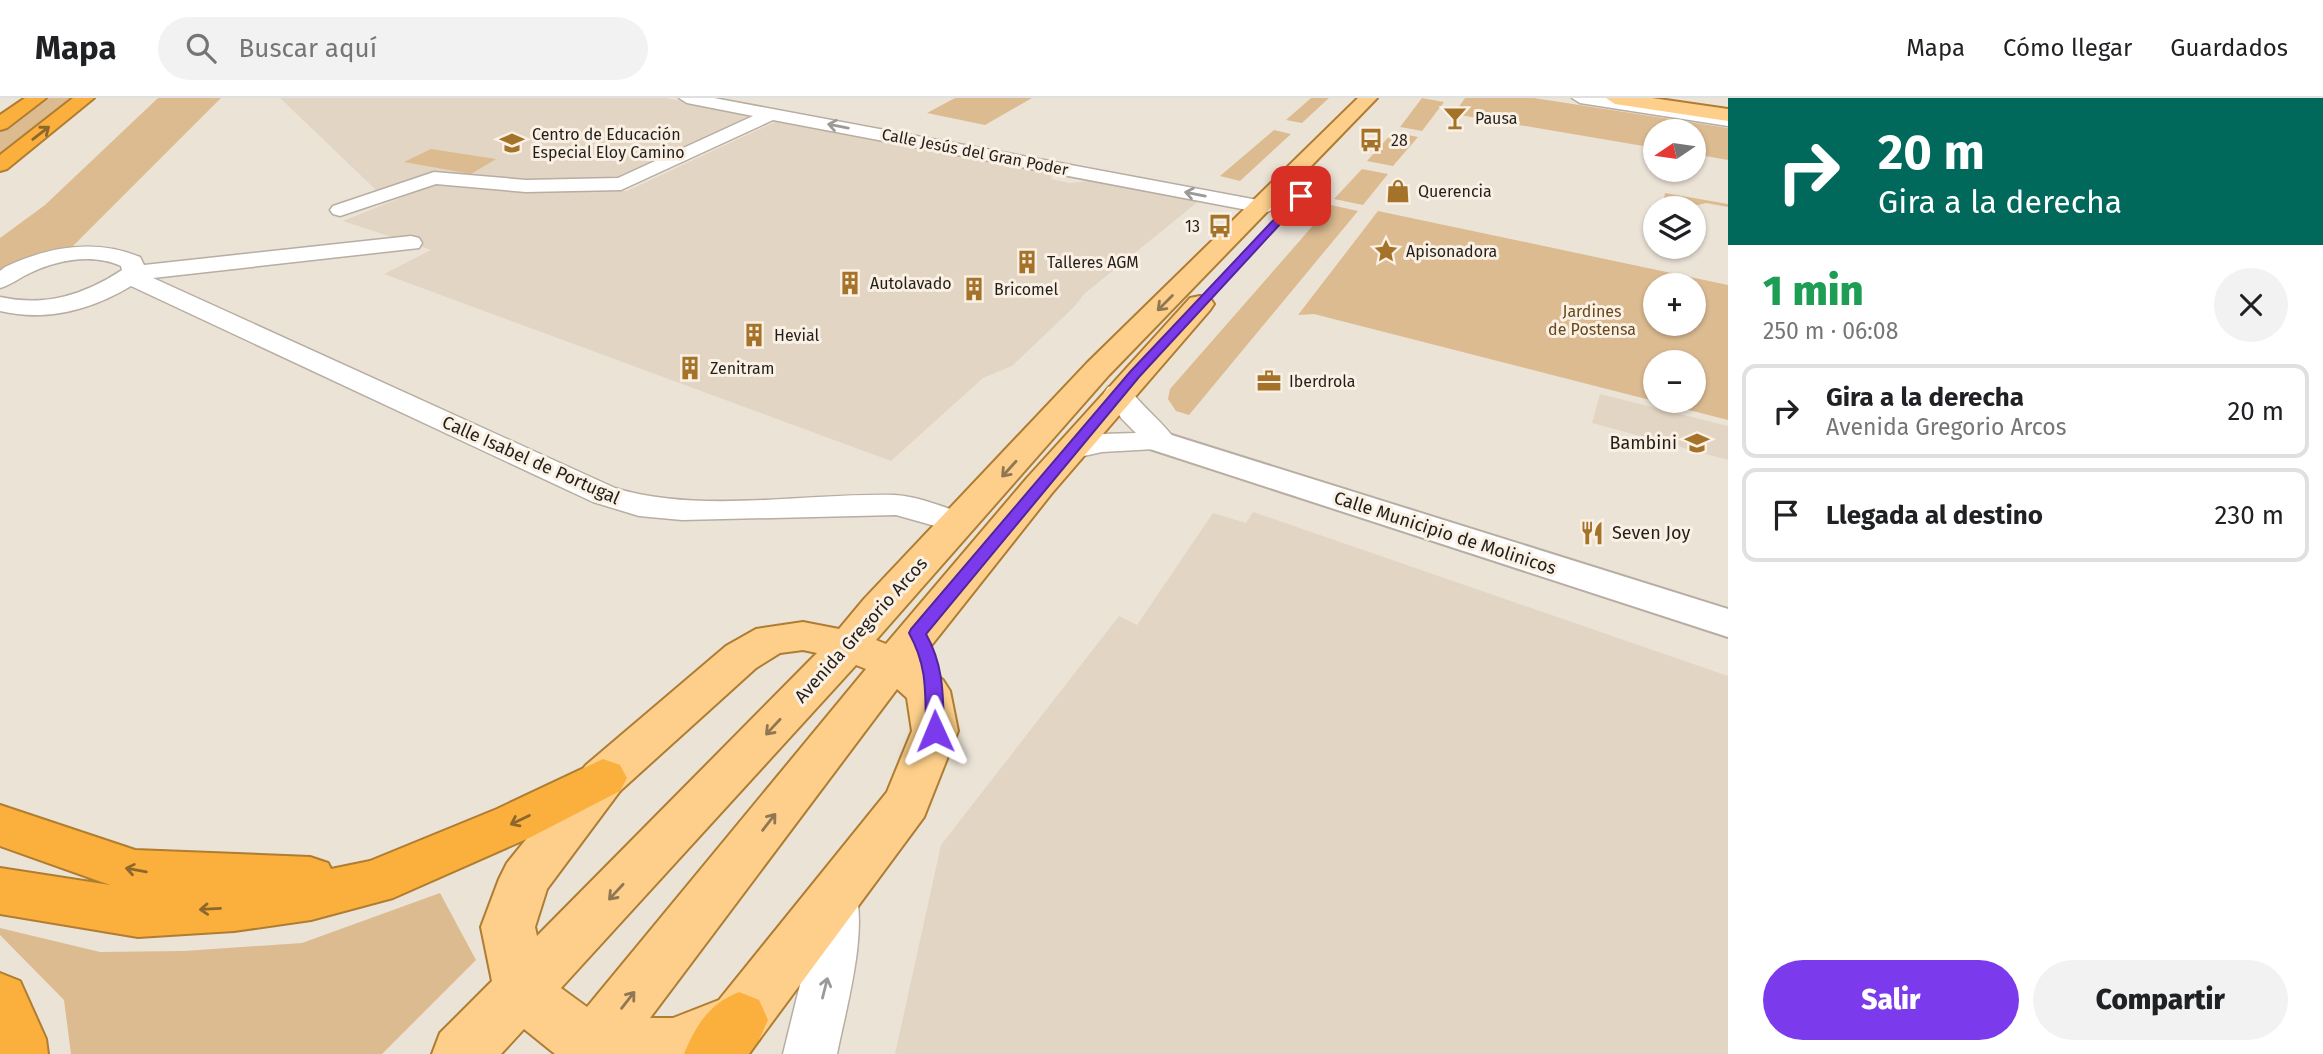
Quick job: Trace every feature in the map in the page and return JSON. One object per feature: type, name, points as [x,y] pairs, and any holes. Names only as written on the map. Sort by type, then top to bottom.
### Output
[{"type":"highway","points":[[0,124],[37,98]]},
{"type":"highway","points":[[0,165],[85,98]]},
{"type":"highway","points":[[0,891],[138,913],[234,908],[311,897],[375,882],[513,823],[603,778]]},
{"type":"highway","points":[[0,825],[135,872],[375,882]]},
{"type":"highway","points":[[0,1000],[17,1039],[19,1054]]},
{"type":"main road","points":[[1615,98],[1728,113]]},
{"type":"main road","points":[[1648,98],[1728,113]]},
{"type":"main road","name":"Avenida Gregorio Arcos","points":[[1326,169],[1376,103]]},
{"type":"main road","name":"Avenida Gregorio Arcos","points":[[589,1050],[906,648],[1070,450],[1273,215],[1376,103]]},
{"type":"main road","name":"Avenida Gregorio Arcos","points":[[461,1054],[849,646],[878,608],[1098,369],[1273,215]]},
{"type":"main road","points":[[771,639],[803,636],[849,646],[906,648],[928,691],[935,731],[907,803],[726,1037],[673,1047],[589,1050],[522,992],[508,927],[526,878],[603,778],[741,657],[771,639],[828,618],[878,608]]},
{"type":"street","name":"Calle Jesús del Gran Poder","points":[[687,98],[1273,215]]},
{"type":"street","points":[[1580,98],[1728,121]]},
{"type":"street","points":[[1686,104],[1728,104]]},
{"type":"street","points":[[340,210],[434,178],[526,186],[621,184],[771,114]]},
{"type":"street","points":[[0,304],[26,308],[72,302],[112,288],[132,275],[411,243]]},
{"type":"street","name":"Calle Isabel de Portugal","points":[[0,281],[39,262],[86,253],[122,256],[132,262],[132,275],[604,495],[639,506],[682,510],[897,505],[971,510]]},
{"type":"street","name":"Calle Municipio de Molinicos","points":[[1118,393],[1137,419],[1163,442]]},
{"type":"street","name":"Calle Municipio de Molinicos","points":[[1070,450],[1102,443],[1163,442],[1728,623]]},
{"type":"street","points":[[810,1054],[832,956],[835,896]]},
{"type":"shaded area","name":"Centro de Educación Especial Eloy Camino","points":[[280,98],[666,98],[753,115],[616,182],[542,183],[424,177],[376,190]]},
{"type":"shaded area","points":[[779,120],[1053,172],[1051,179],[1069,183],[1098,180],[1199,201],[1084,294],[1074,307],[1012,366],[983,378],[891,461],[384,274],[431,250],[343,221],[435,184],[627,191]]},
{"type":"shaded area","name":"Bambini","points":[[1600,394],[1643,405],[1643,413],[1676,413],[1728,426],[1728,460],[1592,423]]},
{"type":"shaded area","points":[[1253,512],[1728,676],[1728,1054],[895,1054],[941,845],[1119,616],[1137,625],[1213,513],[1246,523]]},
{"type":"green space","points":[[49,98],[75,98],[0,153],[0,132]]},
{"type":"green space","points":[[158,98],[221,98],[63,256],[0,281],[0,238],[45,205]]},
{"type":"green space","points":[[955,98],[1032,98],[985,125],[927,113]]},
{"type":"green space","points":[[1311,98],[1329,98],[1302,123],[1286,120]]},
{"type":"green space","points":[[1422,98],[1444,102],[1422,131],[1400,127]]},
{"type":"green space","points":[[1465,98],[1534,98],[1670,119],[1643,119],[1643,146],[1454,114]]},
{"type":"green space","points":[[1706,125],[1728,128],[1728,160],[1706,156]]},
{"type":"green space","points":[[1274,130],[1291,134],[1240,181],[1220,176]]},
{"type":"green space","points":[[1393,132],[1418,137],[1393,166],[1367,161]]},
{"type":"green space","points":[[431,149],[496,159],[471,174],[404,162]]},
{"type":"green space","points":[[1362,169],[1388,174],[1363,205],[1334,199]]},
{"type":"green space","points":[[1706,200],[1728,204],[1728,207],[1706,203]]},
{"type":"green space","points":[[1331,205],[1358,211],[1189,415],[1176,411],[1168,399],[1170,389]]},
{"type":"green space","name":"Jardines de Postensa","points":[[1378,211],[1671,273],[1643,273],[1643,336],[1706,336],[1706,280],[1728,285],[1728,420],[1701,413],[1706,413],[1706,350],[1643,350],[1643,398],[1314,314],[1298,315]]},
{"type":"green space","points":[[440,893],[476,960],[382,1054],[71,1054],[64,1000],[0,935],[0,928],[100,952],[184,951],[302,943]]},
{"type":"place","name":"Pausa","points":[[1455,118]]},
{"type":"place","name":"28","points":[[1371,140]]},
{"type":"place","name":"Centro de Educación Especial Eloy Camino","points":[[512,143]]},
{"type":"place","name":"Querencia","points":[[1398,191]]},
{"type":"place","name":"13","points":[[1220,226]]},
{"type":"place","name":"Apisonadora","points":[[1386,251]]},
{"type":"place","name":"Talleres AGM","points":[[1027,262]]},
{"type":"place","name":"Autolavado","points":[[850,283]]},
{"type":"place","name":"Bricomel","points":[[974,289]]},
{"type":"place","name":"Hevial","points":[[754,335]]},
{"type":"place","name":"Zenitram","points":[[690,368]]},
{"type":"place","name":"Iberdrola","points":[[1269,381]]},
{"type":"place","name":"Bambini","points":[[1697,443]]},
{"type":"place","name":"Seven Joy","points":[[1592,533]]},
{"type":"route","points":[[935,731],[934,673],[928,652],[917,633],[1134,374],[1301,196]]}]
